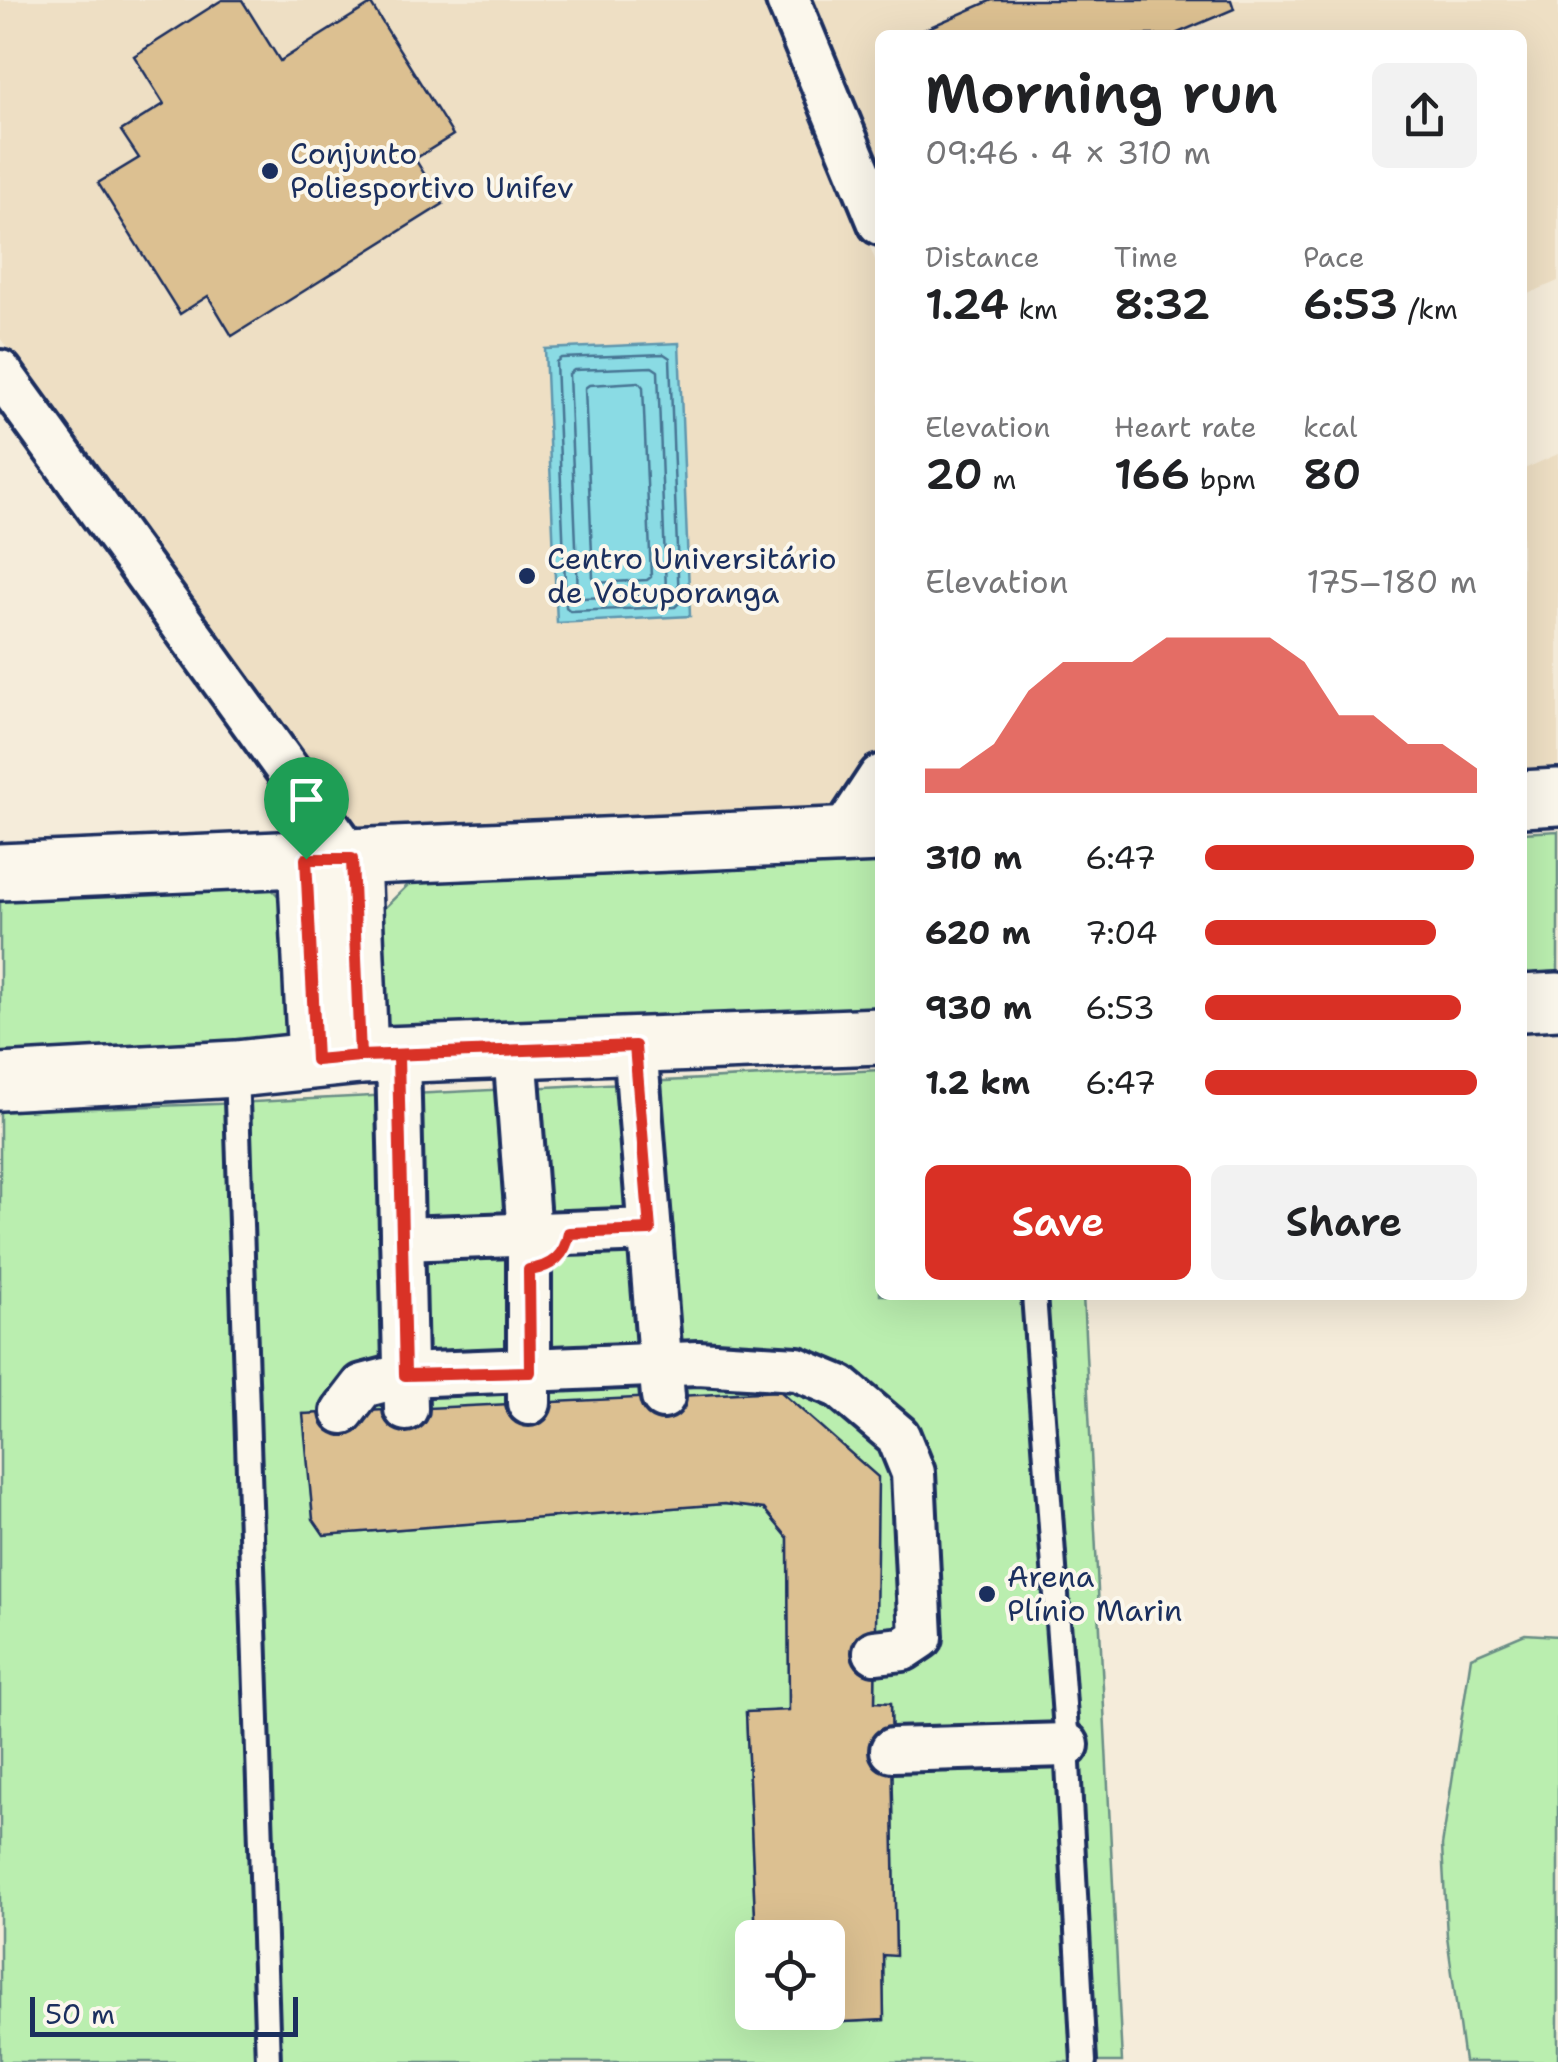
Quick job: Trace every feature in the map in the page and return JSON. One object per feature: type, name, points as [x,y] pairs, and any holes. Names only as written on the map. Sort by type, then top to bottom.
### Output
[{"type":"street","points":[[788,0],[875,211]]},
{"type":"street","points":[[0,372],[329,859],[358,1057],[402,1240],[406,1392]]},
{"type":"street","points":[[0,872],[860,835],[875,792]]},
{"type":"street","points":[[1527,799],[1558,797]]},
{"type":"street","points":[[1527,1003],[1558,1001]]},
{"type":"street","points":[[0,1082],[236,1069],[358,1057],[875,1036]]},
{"type":"street","points":[[635,1046],[661,1382]]},
{"type":"street","points":[[515,1050],[529,1233],[530,1388]]},
{"type":"street","points":[[402,1240],[650,1230]]},
{"type":"street","points":[[343,1412],[363,1386],[406,1392],[661,1382],[698,1364],[797,1369],[840,1387],[898,1436],[913,1473],[922,1637],[902,1649],[875,1652]]},
{"type":"street","points":[[892,1750],[1066,1745]]},
{"type":"lane","points":[[236,1069],[268,2062]]},
{"type":"lane","points":[[1034,1300],[1084,2062]]},
{"type":"shaded area","name":"Centro Universitário de Votuporanga","points":[[0,0],[771,0],[875,260],[875,814],[399,840],[353,822],[0,338]]},
{"type":"shaded area","points":[[806,0],[1558,0],[1558,281],[1527,294],[1527,30],[875,30],[875,163]]},
{"type":"shaded area","points":[[1558,454],[1558,777],[1527,779],[1527,468]]},
{"type":"green space","points":[[1558,831],[1558,987],[1527,989],[1527,833]]},
{"type":"green space","points":[[875,857],[875,1019],[405,1042],[375,1014],[372,920],[414,879]]},
{"type":"green space","points":[[268,885],[294,913],[299,1026],[262,1053],[0,1062],[0,892]]},
{"type":"green space","points":[[875,1070],[875,1300],[1083,1300],[1122,2062],[0,2062],[0,1111],[216,1104]],"holes":[[[304,1414],[877,1477],[875,1702],[891,1704],[896,1955],[883,1955],[884,2020],[845,2022],[845,2030],[735,2030],[735,1920],[755,1920],[746,1713],[789,1710],[788,1538],[764,1509],[724,1504],[324,1535],[313,1518]]]},
{"type":"green space","points":[[1525,1634],[1558,1636],[1558,2062],[1464,2062],[1447,1936],[1442,1846],[1471,1657]]},
{"type":"water","points":[[679,343],[690,616],[557,623],[545,349]]},
{"type":"building","name":"Conjunto Poliesportivo Unifev","points":[[222,0],[242,0],[280,61],[371,4],[453,135],[415,159],[443,204],[232,336],[208,296],[180,314],[98,183],[139,158],[121,131],[164,104],[134,56]]},
{"type":"building","points":[[992,0],[1231,0],[1234,9],[1185,30],[923,30]]},
{"type":"building","points":[[780,1391],[878,1477],[875,1702],[891,1703],[896,1956],[883,1955],[884,2020],[845,2022],[845,1920],[755,1920],[746,1712],[789,1710],[788,1538],[764,1509],[724,1504],[324,1535],[313,1519],[303,1414]]},
{"type":"place","name":"Conjunto Poliesportivo Unifev","points":[[270,171]]},
{"type":"place","name":"Centro Universitário de Votuporanga","points":[[527,576]]},
{"type":"place","name":"Arena Plínio Marin","points":[[987,1594]]},
{"type":"route","points":[[306,859],[316,1060],[360,1056],[635,1046],[650,1230],[569,1233],[557,1260],[545,1268],[529,1270],[530,1372],[405,1375],[398,1055],[360,1056],[352,859],[306,859]]}]
